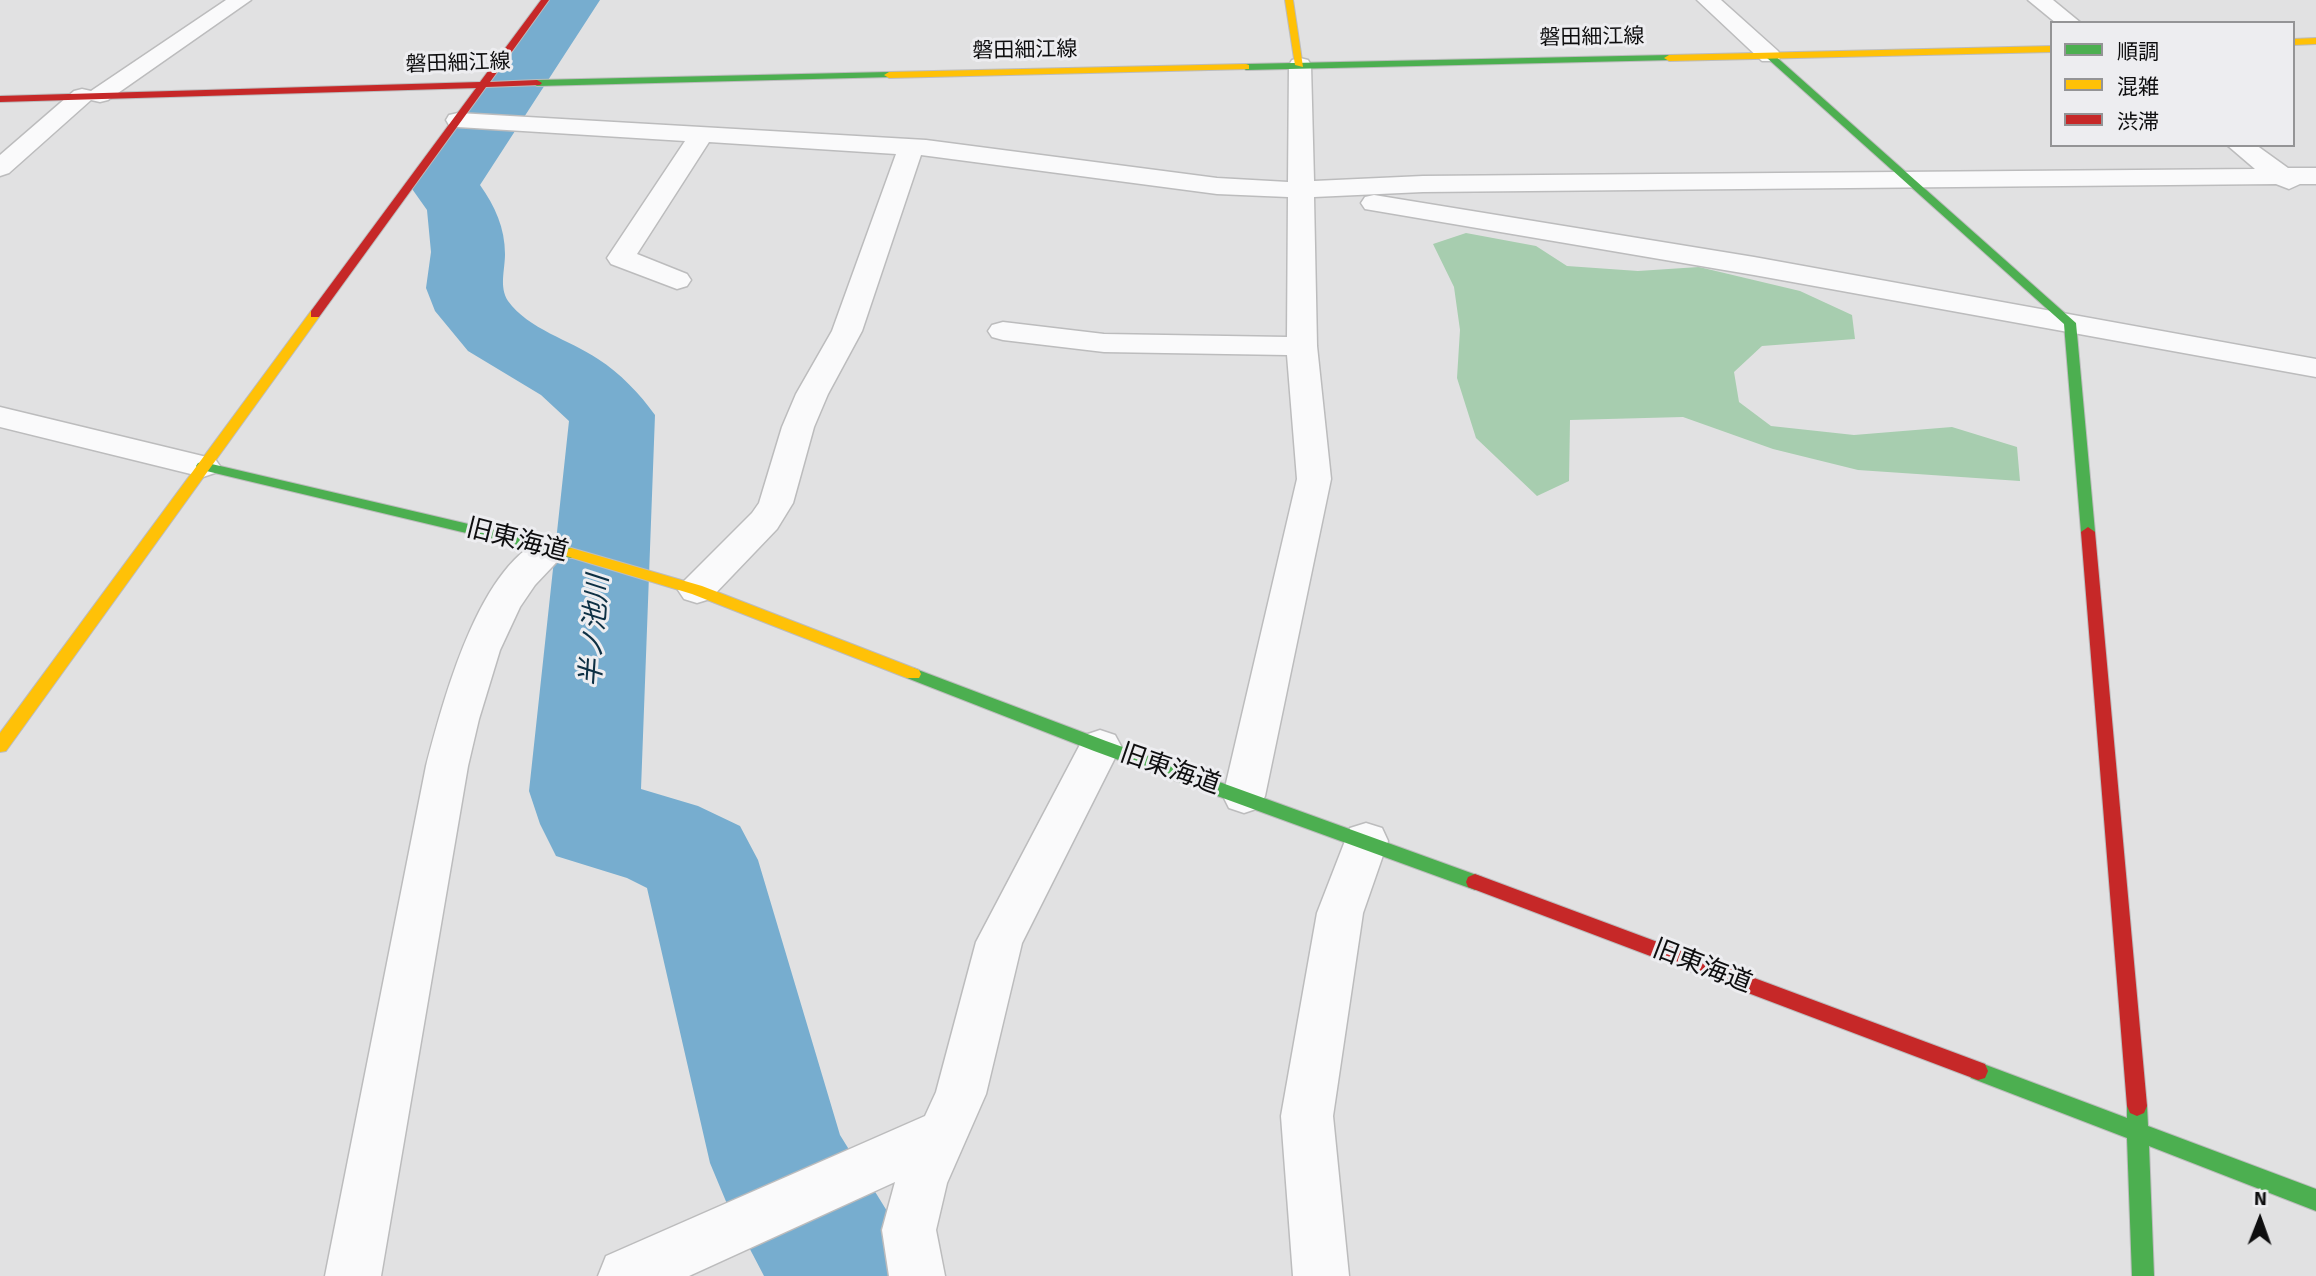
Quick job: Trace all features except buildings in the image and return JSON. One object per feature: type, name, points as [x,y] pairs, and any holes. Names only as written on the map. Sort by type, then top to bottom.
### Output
[{"type":"street","points":[[0,168],[91,95],[240,0]]},
{"type":"street","points":[[0,746],[545,0]]},
{"type":"street","points":[[1244,796],[1314,479],[1302,346],[1300,65],[1289,0]]},
{"type":"street","points":[[1708,0],[2070,323],[2139,1131],[2143,1276]]},
{"type":"street","points":[[2039,0],[2067,21]]},
{"type":"street","points":[[2295,42],[2316,41]]},
{"type":"street","name":"磐田細江線","points":[[0,99],[482,84],[2050,50]]},
{"type":"street","points":[[458,120],[911,147],[1217,186],[1299,190],[1423,184],[2316,176]]},
{"type":"street","points":[[677,280],[621,258],[703,133]]},
{"type":"street","points":[[697,590],[765,521],[776,503],[798,427],[812,394],[847,331],[911,147]]},
{"type":"street","points":[[2242,147],[2316,201]]},
{"type":"street","points":[[1299,190],[1754,266],[2316,368]]},
{"type":"street","points":[[1003,331],[1104,343],[1302,346]]},
{"type":"street","name":"旧東海道","points":[[0,417],[552,548],[697,590],[1100,746],[1366,841],[2316,1200]]},
{"type":"street","points":[[354,1276],[446,766],[467,687],[489,630],[515,583],[552,548]]},
{"type":"street","points":[[917,1276],[909,1230],[921,1182],[961,1094],[999,942],[1100,746]]},
{"type":"street","points":[[1321,1276],[1307,1116],[1340,913],[1366,841]]},
{"type":"street","points":[[626,1276],[944,1133]]},
{"type":"green space","points":[[1466,233],[1536,246],[1567,266],[1638,271],[1699,267],[1800,291],[1852,315],[1855,339],[1762,346],[1734,372],[1739,402],[1771,426],[1854,435],[1952,427],[2017,447],[2020,481],[1858,470],[1773,449],[1683,417],[1570,420],[1569,481],[1537,496],[1476,438],[1457,378],[1460,330],[1454,287],[1433,244]]},
{"type":"waterway","name":"半ノ池川","points":[[572,0],[445,186],[462,210],[468,252],[464,288],[474,311],[496,334],[570,377],[612,415],[585,791],[597,824],[657,839],[699,860],[779,1163],[843,1276]]},
{"type":"traffic: fast","points":[[1770,56],[2070,323],[2088,532]]},
{"type":"traffic: fast","points":[[1246,67],[1669,58]]},
{"type":"traffic: fast","points":[[537,83],[889,75]]},
{"type":"traffic: fast","points":[[203,466],[571,553]]},
{"type":"traffic: fast","points":[[913,674],[1100,746],[1475,882]]},
{"type":"traffic: fast","points":[[1978,1071],[2316,1200]]},
{"type":"traffic: fast","points":[[2137,1106],[2143,1276]]},
{"type":"traffic: slow","points":[[1289,0],[1300,65]]},
{"type":"traffic: slow","points":[[2295,42],[2316,41]]},
{"type":"traffic: slow","points":[[1669,58],[2050,49]]},
{"type":"traffic: slow","points":[[889,75],[1246,67]]},
{"type":"traffic: slow","points":[[0,746],[315,314]]},
{"type":"traffic: slow","points":[[571,553],[697,590],[913,674]]},
{"type":"traffic: jam","points":[[315,314],[545,0]]},
{"type":"traffic: jam","points":[[0,99],[537,83]]},
{"type":"traffic: jam","points":[[2088,532],[2137,1106]]},
{"type":"traffic: jam","points":[[1475,882],[1978,1071]]}]
